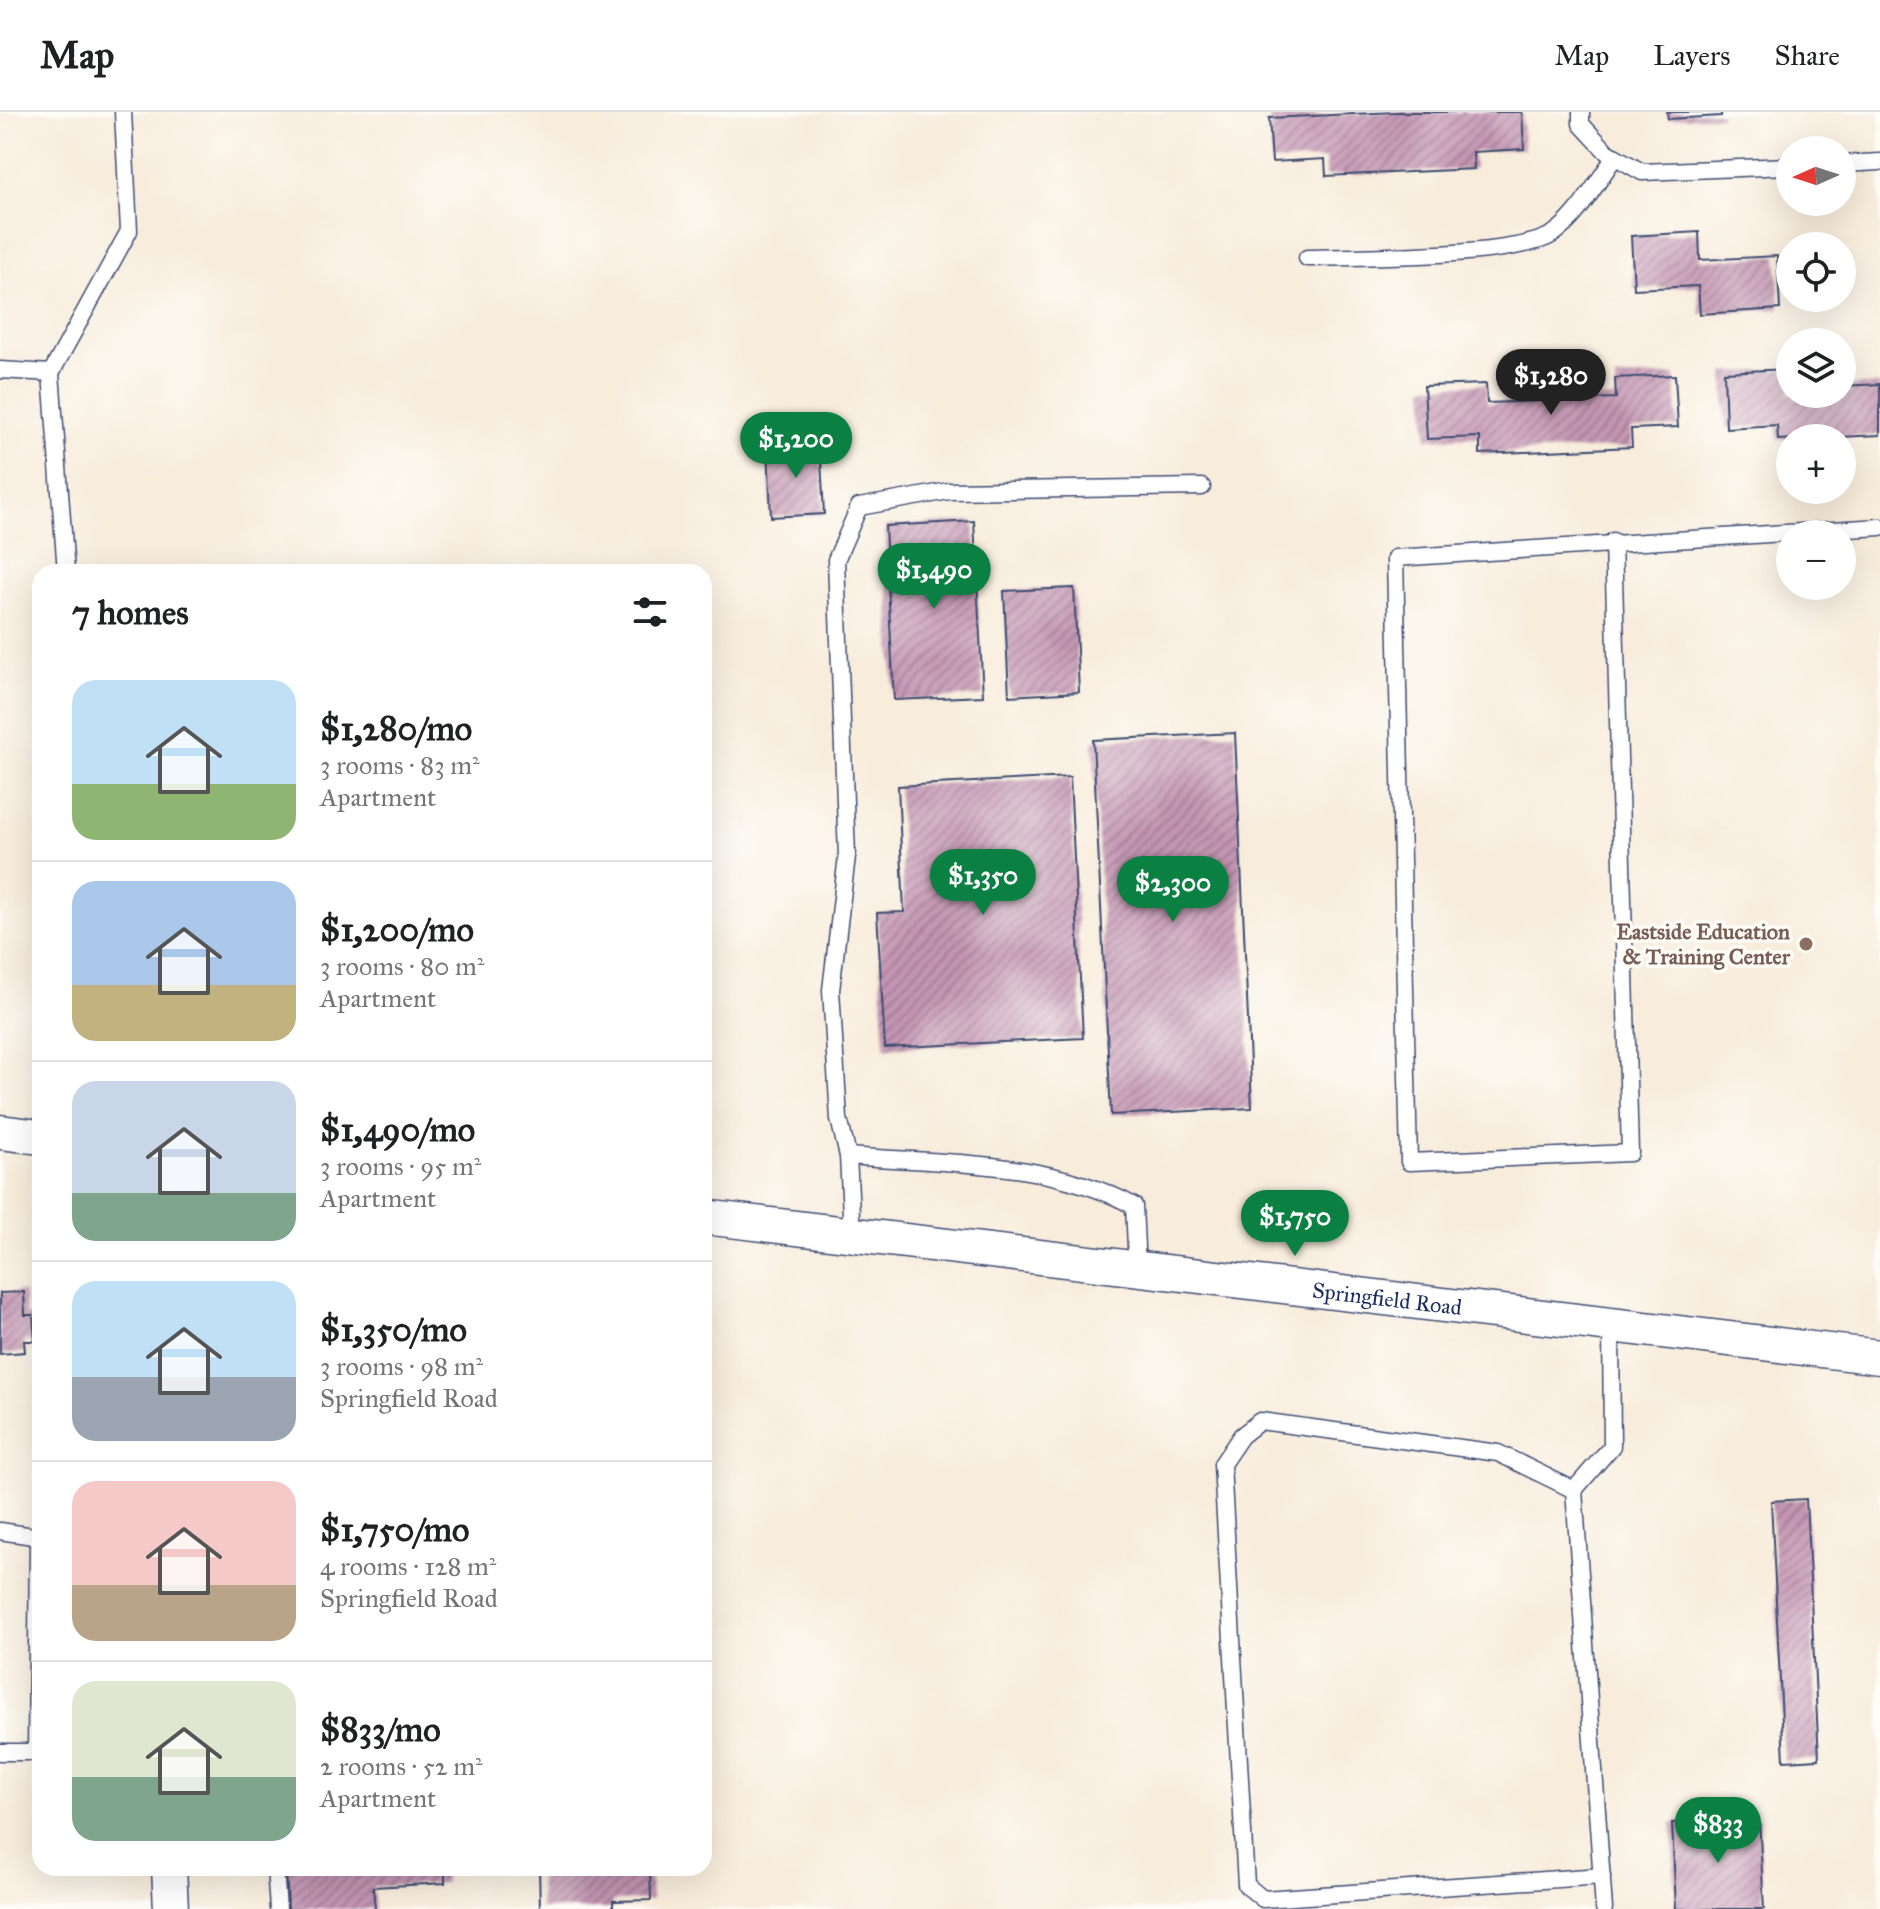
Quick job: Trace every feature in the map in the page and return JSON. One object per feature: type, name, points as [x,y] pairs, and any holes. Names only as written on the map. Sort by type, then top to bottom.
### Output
[{"type":"street","points":[[0,1132],[32,1136]]},
{"type":"street","name":"Springfield Road","points":[[712,1218],[1880,1357]]},
{"type":"street","points":[[169,1876],[171,1909]]},
{"type":"lane","points":[[65,564],[51,373],[129,231],[123,112]]},
{"type":"lane","points":[[1581,112],[1581,124],[1615,157],[1642,172],[1776,167]]},
{"type":"lane","points":[[1307,258],[1507,248],[1536,243],[1562,228],[1615,157]]},
{"type":"lane","points":[[1856,163],[1880,162]]},
{"type":"lane","points":[[0,370],[51,373]]},
{"type":"lane","points":[[852,1234],[848,1156],[839,1119],[831,990],[847,856],[836,560],[859,507],[949,491],[1202,487]]},
{"type":"lane","points":[[1613,541],[1630,1153],[1409,1162],[1395,558],[1613,541],[1880,527]]},
{"type":"lane","points":[[848,1156],[1038,1171],[1105,1190],[1134,1206],[1137,1268]]},
{"type":"lane","points":[[1604,1909],[1574,1490],[1612,1446],[1611,1325]]},
{"type":"lane","points":[[1574,1490],[1498,1453],[1260,1421],[1241,1436],[1222,1464],[1246,1885],[1263,1899],[1602,1876]]},
{"type":"lane","points":[[0,1531],[32,1535]]},
{"type":"lane","points":[[0,1752],[32,1752]]},
{"type":"lane","points":[[276,1876],[278,1909]]},
{"type":"building","points":[[1396,112],[1522,112],[1524,149],[1473,152],[1474,169],[1326,176],[1325,159],[1272,162],[1269,118]]},
{"type":"building","points":[[1667,112],[1721,112],[1721,116],[1668,119]]},
{"type":"building","points":[[1699,232],[1700,260],[1776,256],[1776,309],[1700,314],[1698,286],[1634,289],[1631,236]]},
{"type":"building","points":[[1776,370],[1776,408],[1856,408],[1856,385],[1880,384],[1880,435],[1856,436],[1856,424],[1776,424],[1726,428],[1724,372]]},
{"type":"building","points":[[1675,375],[1678,427],[1631,429],[1632,447],[1480,454],[1480,437],[1427,439],[1424,386],[1486,384],[1487,403],[1616,398],[1615,378]]},
{"type":"building","points":[[820,442],[824,514],[771,517],[768,445]]},
{"type":"building","points":[[974,521],[983,696],[894,700],[885,526]]},
{"type":"building","points":[[1074,588],[1079,692],[1009,696],[1004,591]]},
{"type":"building","points":[[1235,733],[1252,1108],[1111,1115],[1093,740]]},
{"type":"building","points":[[1070,777],[1083,1038],[885,1048],[877,913],[904,912],[898,786]]},
{"type":"building","points":[[24,1292],[25,1315],[32,1315],[32,1341],[24,1341],[25,1352],[0,1354],[0,1293]]},
{"type":"building","points":[[1806,1499],[1819,1759],[1784,1761],[1771,1501]]},
{"type":"building","points":[[1759,1818],[1764,1909],[1676,1909],[1672,1823]]},
{"type":"building","points":[[286,1876],[445,1876],[445,1883],[373,1887],[375,1909],[288,1909]]},
{"type":"building","points":[[539,1876],[650,1876],[651,1900],[613,1901],[613,1909],[540,1909]]},
{"type":"place","name":"Eastside Education & Training Center","points":[[1806,944]]}]
